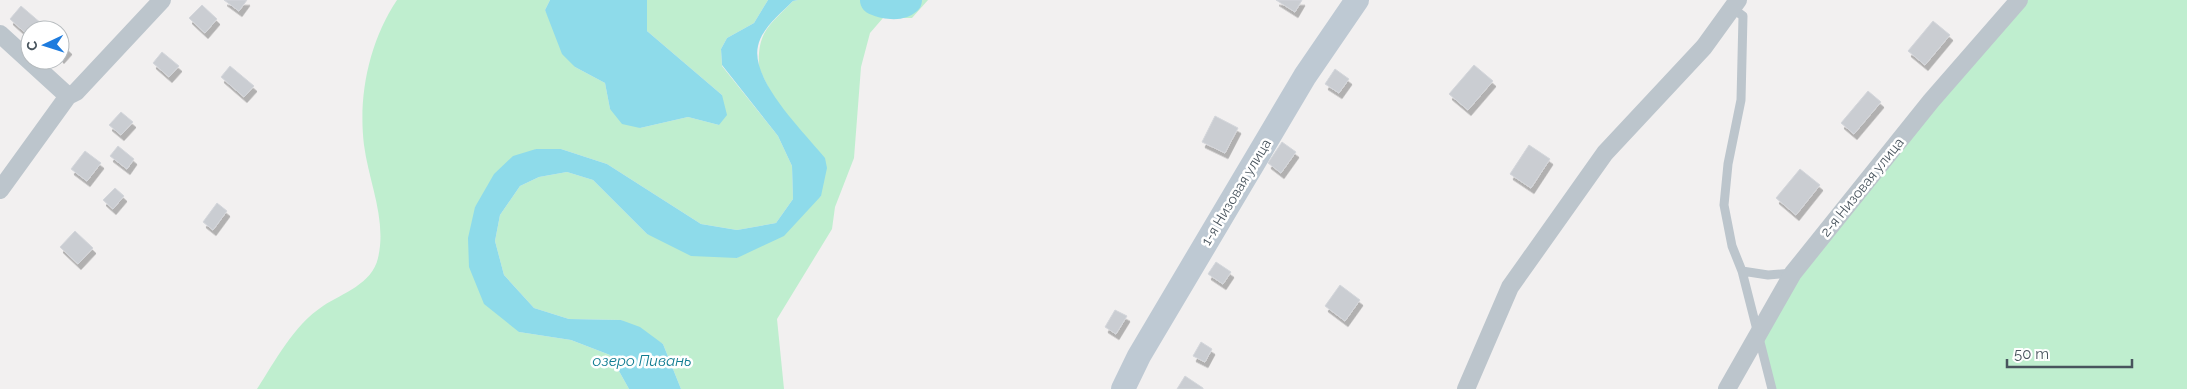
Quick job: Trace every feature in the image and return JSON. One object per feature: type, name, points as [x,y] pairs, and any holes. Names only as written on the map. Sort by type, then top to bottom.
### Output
[{"type":"street","points":[[0,190],[68,96],[76,92],[162,0]]},
{"type":"street","name":"1-я Низовая улица","points":[[1123,389],[1139,356],[1300,84],[1358,0]]},
{"type":"street","name":"2-я Низовая улица","points":[[1727,389],[1793,273],[1931,101],[2019,0]]},
{"type":"street","points":[[1466,389],[1510,287],[1605,153],[1704,47],[1735,4]]},
{"type":"street","points":[[0,34],[68,96]]},
{"type":"lane","points":[[1735,4],[1743,16],[1741,100],[1728,164],[1724,205],[1732,246],[1742,271],[1772,389]]},
{"type":"lane","points":[[1742,271],[1768,275],[1793,273]]},
{"type":"green space","points":[[397,0],[550,0],[545,10],[575,67],[605,83],[610,109],[640,128],[688,117],[719,125],[722,95],[647,31],[647,0],[768,0],[754,23],[727,38],[721,49],[722,66],[778,136],[792,166],[793,199],[776,223],[737,230],[701,224],[607,164],[561,149],[536,149],[475,207],[519,332],[571,340],[610,355],[629,389],[257,389],[286,344],[303,323],[323,306],[356,287],[370,275],[375,267],[380,244],[380,230],[379,216],[364,145],[364,89],[379,33]]},
{"type":"green space","points":[[928,0],[912,18],[883,18],[870,33],[861,67],[854,158],[835,207],[832,229],[777,319],[784,389],[681,389],[663,344],[621,320],[569,319],[534,308],[504,275],[495,241],[500,215],[520,186],[539,177],[567,172],[593,180],[647,234],[737,258],[821,196],[759,68],[760,45],[766,30],[793,1]]},
{"type":"green space","points":[[2019,0],[2187,0],[2187,389],[1772,389],[1758,335],[1793,273]]},
{"type":"water","points":[[550,0],[647,0],[647,31],[722,95],[727,115],[719,125],[688,117],[640,128],[622,124],[610,109],[605,83],[575,67],[562,54],[545,10]]},
{"type":"water","name":"озеро Пивань","points":[[768,0],[798,0],[793,1],[777,16],[767,27],[760,39],[758,60],[762,74],[770,90],[793,121],[825,158],[827,168],[821,196],[784,236],[737,258],[691,256],[647,234],[593,180],[567,172],[539,177],[520,186],[500,215],[495,241],[504,275],[534,308],[569,319],[621,320],[640,327],[663,344],[681,389],[629,389],[610,355],[571,340],[519,332],[484,304],[469,267],[468,238],[475,207],[494,174],[513,156],[536,149],[561,149],[607,164],[701,224],[737,230],[776,223],[793,199],[792,166],[778,136],[722,65],[721,49],[727,38],[754,23]]},
{"type":"building","points":[[224,0],[247,0],[239,11]]},
{"type":"building","points":[[1276,0],[1302,0],[1295,12]]},
{"type":"building","points":[[202,5],[217,19],[205,33],[189,18]]},
{"type":"building","points":[[21,6],[37,20],[20,20],[20,28],[10,19]]},
{"type":"building","points":[[1933,21],[1950,35],[1925,65],[1908,51]]},
{"type":"building","points":[[162,52],[179,66],[169,77],[153,63]]},
{"type":"building","points":[[1474,65],[1493,81],[1468,110],[1449,94]]},
{"type":"building","points":[[230,66],[254,86],[244,97],[221,77]]},
{"type":"building","points":[[1335,69],[1349,79],[1339,93],[1325,84]]},
{"type":"building","points":[[1868,91],[1881,102],[1854,134],[1841,123]]},
{"type":"building","points":[[121,112],[133,122],[121,135],[109,125]]},
{"type":"building","points":[[1215,116],[1238,128],[1225,153],[1202,142]]},
{"type":"building","points":[[1282,142],[1296,152],[1281,173],[1268,163]]},
{"type":"building","points":[[1529,145],[1550,159],[1531,188],[1510,174]]},
{"type":"building","points":[[118,146],[134,159],[127,169],[110,156]]},
{"type":"building","points":[[85,151],[101,163],[87,181],[71,169]]},
{"type":"building","points":[[1800,169],[1820,185],[1796,215],[1776,198]]},
{"type":"building","points":[[115,188],[124,196],[113,209],[103,200]]},
{"type":"building","points":[[217,203],[227,211],[213,230],[203,222]]},
{"type":"building","points":[[75,231],[93,248],[78,264],[60,247]]},
{"type":"building","points":[[1216,262],[1231,272],[1223,284],[1208,274]]},
{"type":"building","points":[[1340,285],[1360,300],[1345,321],[1325,306]]},
{"type":"building","points":[[1115,310],[1127,316],[1116,334],[1105,327]]},
{"type":"building","points":[[1201,342],[1212,349],[1205,362],[1193,356]]},
{"type":"building","points":[[1185,376],[1203,388],[1203,389],[1177,389]]},
{"type":"waterway","points":[[875,0],[887,4],[900,4],[907,0]]}]
